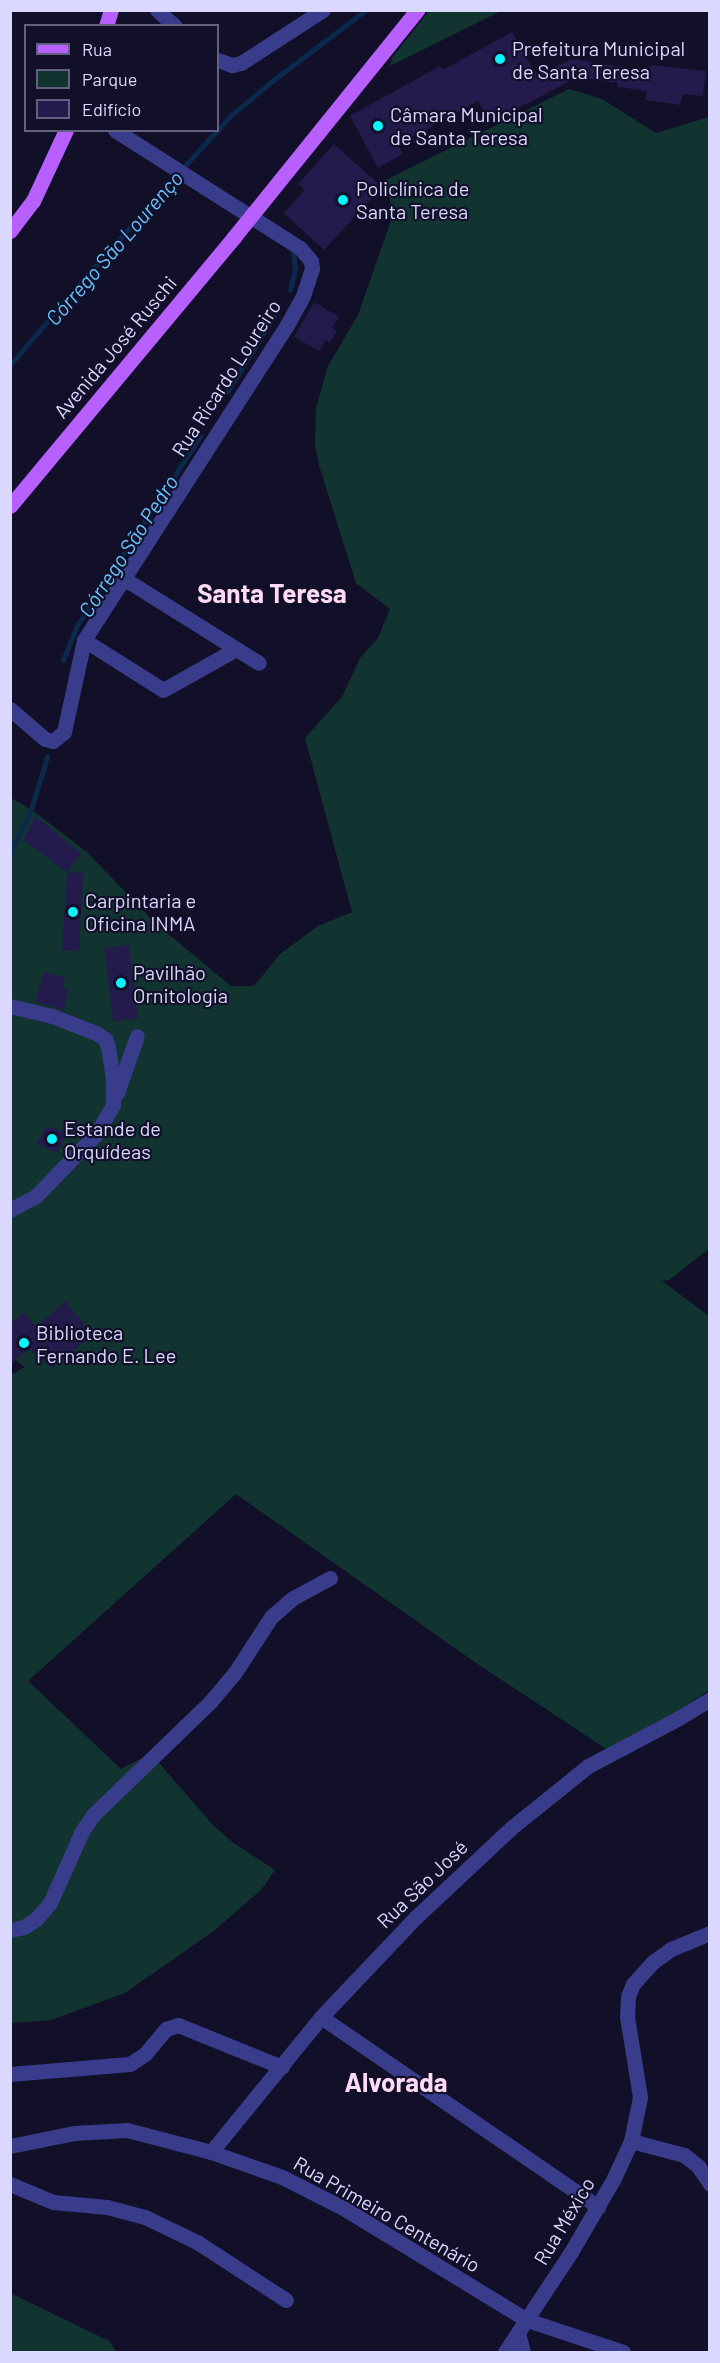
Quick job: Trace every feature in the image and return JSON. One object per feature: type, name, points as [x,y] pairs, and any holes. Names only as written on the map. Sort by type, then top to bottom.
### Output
[{"type":"main road","name":"Avenida José Ruschi","points":[[10,506],[252,215],[417,10]]},
{"type":"main road","points":[[10,231],[33,201],[65,132]]},
{"type":"street","points":[[157,10],[173,24]]},
{"type":"street","points":[[219,60],[232,65],[242,63],[323,10]]},
{"type":"street","points":[[118,132],[252,215]]},
{"type":"street","name":"Rua Ricardo Loureiro","points":[[10,709],[45,739],[57,740],[64,732],[84,640],[287,325],[303,296],[312,269],[310,261],[300,248],[252,215]]},
{"type":"street","points":[[123,578],[260,663]]},
{"type":"street","points":[[84,640],[163,690],[236,649]]},
{"type":"street","points":[[10,1006],[52,1016],[96,1033],[105,1039],[112,1060],[113,1105]]},
{"type":"street","points":[[10,1210],[36,1196],[59,1175],[96,1134],[113,1105],[137,1036]]},
{"type":"street","points":[[10,1930],[24,1927],[36,1920],[50,1903],[82,1831],[93,1815],[211,1701],[234,1674],[271,1617],[293,1598],[330,1578]]},
{"type":"street","name":"Rua São José","points":[[211,2152],[321,2017],[416,1917],[552,1793],[588,1766],[710,1699]]},
{"type":"street","name":"Rua México","points":[[505,2352],[598,2206],[632,2141],[640,2097],[627,2017],[631,1990],[653,1962],[670,1949],[710,1933]]},
{"type":"street","points":[[321,2017],[598,2206]]},
{"type":"street","points":[[10,2074],[129,2064],[145,2054],[166,2029],[178,2025],[282,2067]]},
{"type":"street","name":"Rua Primeiro Centenário","points":[[10,2146],[74,2133],[127,2130],[211,2152],[282,2177],[345,2209],[527,2320],[623,2352]]},
{"type":"street","points":[[632,2141],[684,2155],[698,2166],[710,2184]]},
{"type":"street","points":[[10,2184],[53,2202],[107,2207],[145,2217],[197,2242],[286,2300]]},
{"type":"street","points":[[518,2333],[523,2352]]},
{"type":"green space","points":[[430,10],[501,11],[390,66],[392,58]]},
{"type":"green space","points":[[569,89],[602,99],[656,133],[709,117],[710,1248],[669,1280],[662,1281],[709,1316],[709,1690],[614,1754],[479,1665],[236,1494],[28,1681],[121,1769],[142,1758],[159,1763],[212,1824],[232,1842],[275,1870],[261,1890],[215,1930],[125,1993],[51,2020],[11,2023],[10,1375],[25,1367],[10,1356],[10,797],[36,813],[88,853],[155,923],[231,986],[254,986],[280,954],[318,926],[352,912],[305,738],[342,697],[360,658],[378,638],[390,609],[356,583],[319,465],[315,444],[316,408],[328,366],[358,315],[393,215],[386,180]]},
{"type":"green space","points":[[10,2293],[109,2341],[117,2352],[11,2352]]},
{"type":"building","points":[[512,32],[537,76],[571,59],[649,71],[650,65],[706,71],[703,96],[682,94],[680,105],[645,100],[647,91],[617,87],[618,83],[578,77],[490,123],[478,101],[398,145],[403,154],[378,168],[350,116],[440,66],[443,70]]},
{"type":"building","name":"Policlínica de Santa Teresa","points":[[334,144],[382,187],[324,250],[284,213],[305,190],[298,184]]},
{"type":"building","points":[[314,302],[339,317],[332,328],[337,331],[330,343],[326,340],[319,351],[294,337]]},
{"type":"building","name":"Carpintaria e Oficina INMA","points":[[35,816],[81,853],[68,872],[83,873],[79,951],[62,950],[67,872],[23,840]]},
{"type":"building","name":"Pavilhão Ornitologia","points":[[129,945],[138,1018],[113,1021],[104,948]]},
{"type":"building","points":[[44,972],[65,978],[62,988],[69,990],[63,1010],[35,1002]]},
{"type":"building","name":"Estande de Orquídeas","points":[[46,1126],[67,1133],[57,1153],[37,1144]]},
{"type":"building","points":[[65,1301],[86,1326],[78,1333],[89,1338],[52,1368],[29,1349],[10,1365],[10,1324],[24,1312],[36,1327]]},
{"type":"waterway","points":[[219,129],[230,116],[276,78],[366,10]]},
{"type":"waterway","name":"Córrego São Lourenço","points":[[10,365],[215,132]]},
{"type":"waterway","name":"Córrego São Pedro","points":[[290,290],[295,269],[293,251]]},
{"type":"waterway","name":"Córrego São Pedro","points":[[227,392],[274,316]]},
{"type":"waterway","name":"Córrego São Pedro","points":[[63,660],[76,627],[200,436]]},
{"type":"waterway","name":"Córrego São Pedro","points":[[10,853],[30,812],[47,757]]},
{"type":"place","name":"Prefeitura Municipal de Santa Teresa","points":[[500,59]]},
{"type":"place","name":"Câmara Municipal de Santa Teresa","points":[[378,126]]},
{"type":"place","name":"Policlínica de Santa Teresa","points":[[343,200]]},
{"type":"place","name":"Carpintaria e Oficina INMA","points":[[73,912]]},
{"type":"place","name":"Pavilhão Ornitologia","points":[[121,983]]},
{"type":"place","name":"Estande de Orquídeas","points":[[52,1139]]},
{"type":"place","name":"Biblioteca Fernando E. Lee","points":[[24,1343]]},
{"type":"district","name":"Santa Teresa","points":[[272,593]]},
{"type":"district","name":"Alvorada","points":[[396,2082]]}]
